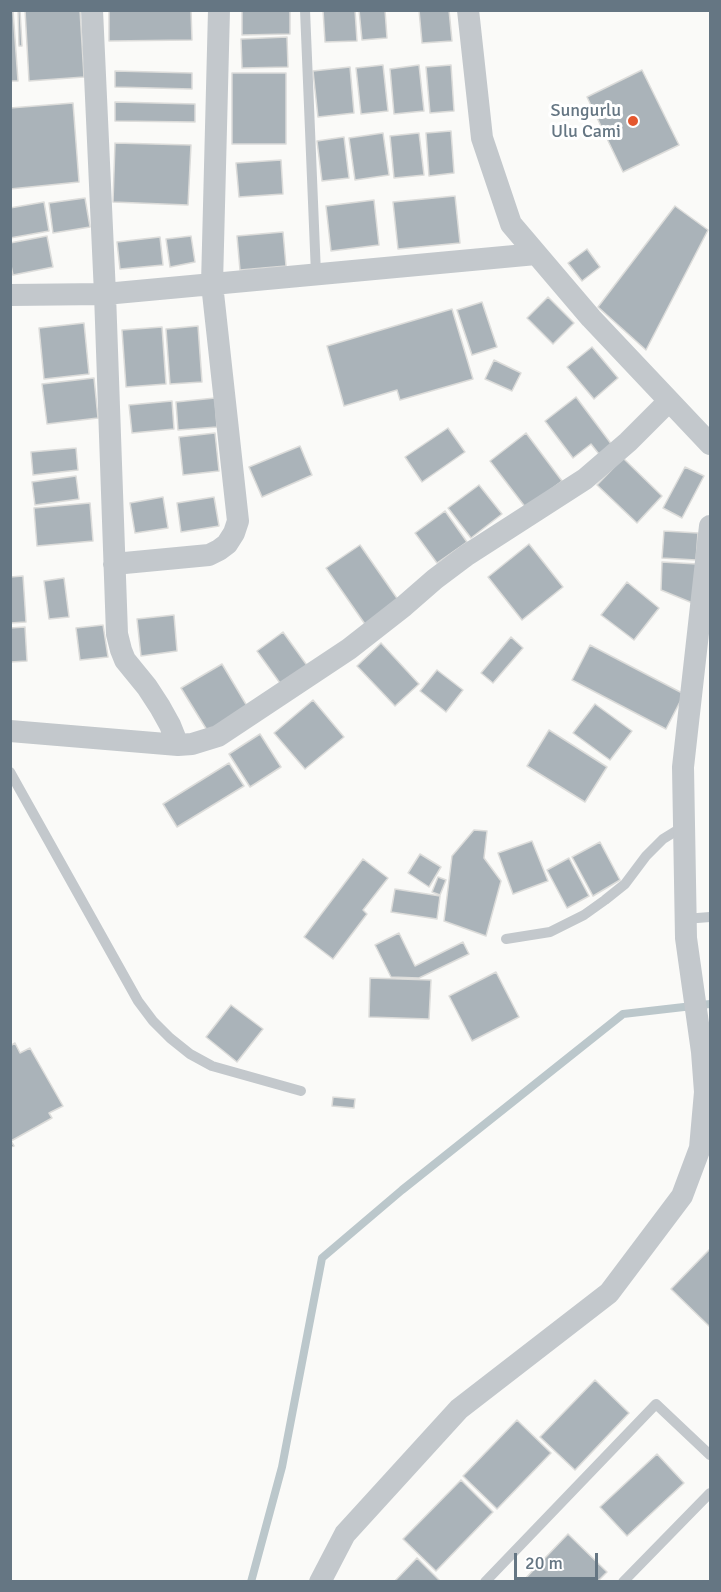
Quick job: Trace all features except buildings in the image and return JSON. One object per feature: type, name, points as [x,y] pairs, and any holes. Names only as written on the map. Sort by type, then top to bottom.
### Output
[{"type":"street","points":[[92,10],[117,634],[121,650],[132,670],[160,706],[178,745]]},
{"type":"street","points":[[114,564],[209,555],[227,544],[238,521],[212,284],[219,10]]},
{"type":"street","points":[[468,10],[482,138],[510,224],[591,318],[711,444]]},
{"type":"street","points":[[10,295],[105,294],[536,254]]},
{"type":"street","points":[[10,731],[178,745],[206,741],[224,733],[349,649],[467,555],[585,479],[628,442],[669,401]]},
{"type":"street","points":[[320,1581],[345,1534],[459,1409],[609,1293],[682,1196],[700,1148],[708,1092],[685,928],[683,767],[711,526]]},
{"type":"lane","points":[[305,10],[316,274]]},
{"type":"lane","points":[[10,772],[138,1001],[153,1021],[190,1054],[212,1066],[301,1091]]},
{"type":"lane","points":[[506,939],[550,932],[584,915],[625,884],[645,856],[663,838],[684,829]]},
{"type":"lane","points":[[685,928],[711,917]]},
{"type":"lane","points":[[485,1581],[656,1404],[711,1455]]},
{"type":"lane","points":[[622,1581],[711,1493]]},
{"type":"waterway","points":[[251,1582],[282,1467],[322,1258],[402,1190],[623,1014],[710,1004]]},
{"type":"place","name":"Sungurlu Ulu Cami","points":[[633,121]]}]
